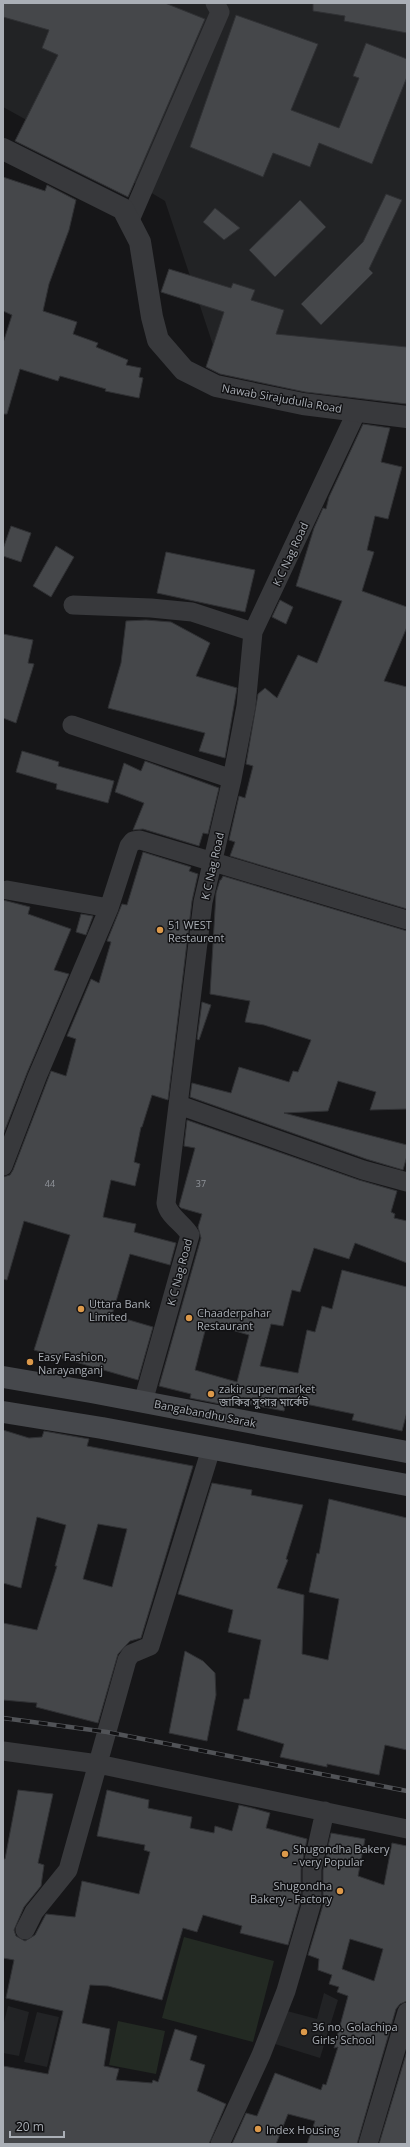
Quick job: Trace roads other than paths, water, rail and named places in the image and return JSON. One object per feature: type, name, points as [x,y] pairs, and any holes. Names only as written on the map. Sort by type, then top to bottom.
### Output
[{"type":"main road","name":"Bangabandhu Sarak","points":[[3,1377],[407,1452]]},
{"type":"main road","points":[[3,1412],[407,1485]]},
{"type":"street","points":[[130,220],[220,12],[215,3]]},
{"type":"street","name":"Nawab Sirajudulla Road","points":[[3,149],[123,209],[140,242],[152,316],[158,340],[184,370],[216,386],[303,404],[407,417]]},
{"type":"street","name":"K C Nag Road","points":[[143,1402],[190,1235],[186,1227],[179,1223],[167,1208],[166,1203],[203,902],[232,779],[246,706],[253,632],[357,411]]},
{"type":"street","points":[[73,605],[151,608],[192,612],[253,632]]},
{"type":"street","points":[[72,725],[232,779]]},
{"type":"street","points":[[3,1166],[37,1077],[109,908],[129,846],[133,841],[140,840],[407,920]]},
{"type":"street","points":[[7,890],[109,908]]},
{"type":"street","points":[[179,1105],[363,1170],[407,1182]]},
{"type":"street","points":[[25,1930],[34,1912],[68,1870],[127,1660],[131,1654],[150,1646],[211,1449]]},
{"type":"street","points":[[3,1751],[98,1764],[407,1829]]},
{"type":"street","points":[[220,2144],[260,2056],[286,1991],[312,1902],[312,1869],[325,1811]]},
{"type":"street","points":[[368,2144],[407,2012]]},
{"type":"railway","points":[[3,1718],[107,1732],[407,1791]]},
{"type":"place","name":"51 WEST Restaurent","points":[[160,930]]},
{"type":"place","name":"Uttara Bank Limited","points":[[81,1309]]},
{"type":"place","name":"Chaaderpahar Restaurant","points":[[189,1318]]},
{"type":"place","name":"Easy Fashion, Narayanganj","points":[[30,1362]]},
{"type":"place","name":"zakir super market জাকির সুপার মার্কেট","points":[[211,1394]]},
{"type":"place","name":"Shugondha Bakery - very Popular","points":[[285,1854]]},
{"type":"place","name":"Shugondha Bakery - Factory","points":[[340,1891]]},
{"type":"place","name":"36 no. Golachipa Girls' School","points":[[304,2032]]},
{"type":"place","name":"Index Housing","points":[[258,2129]]}]
